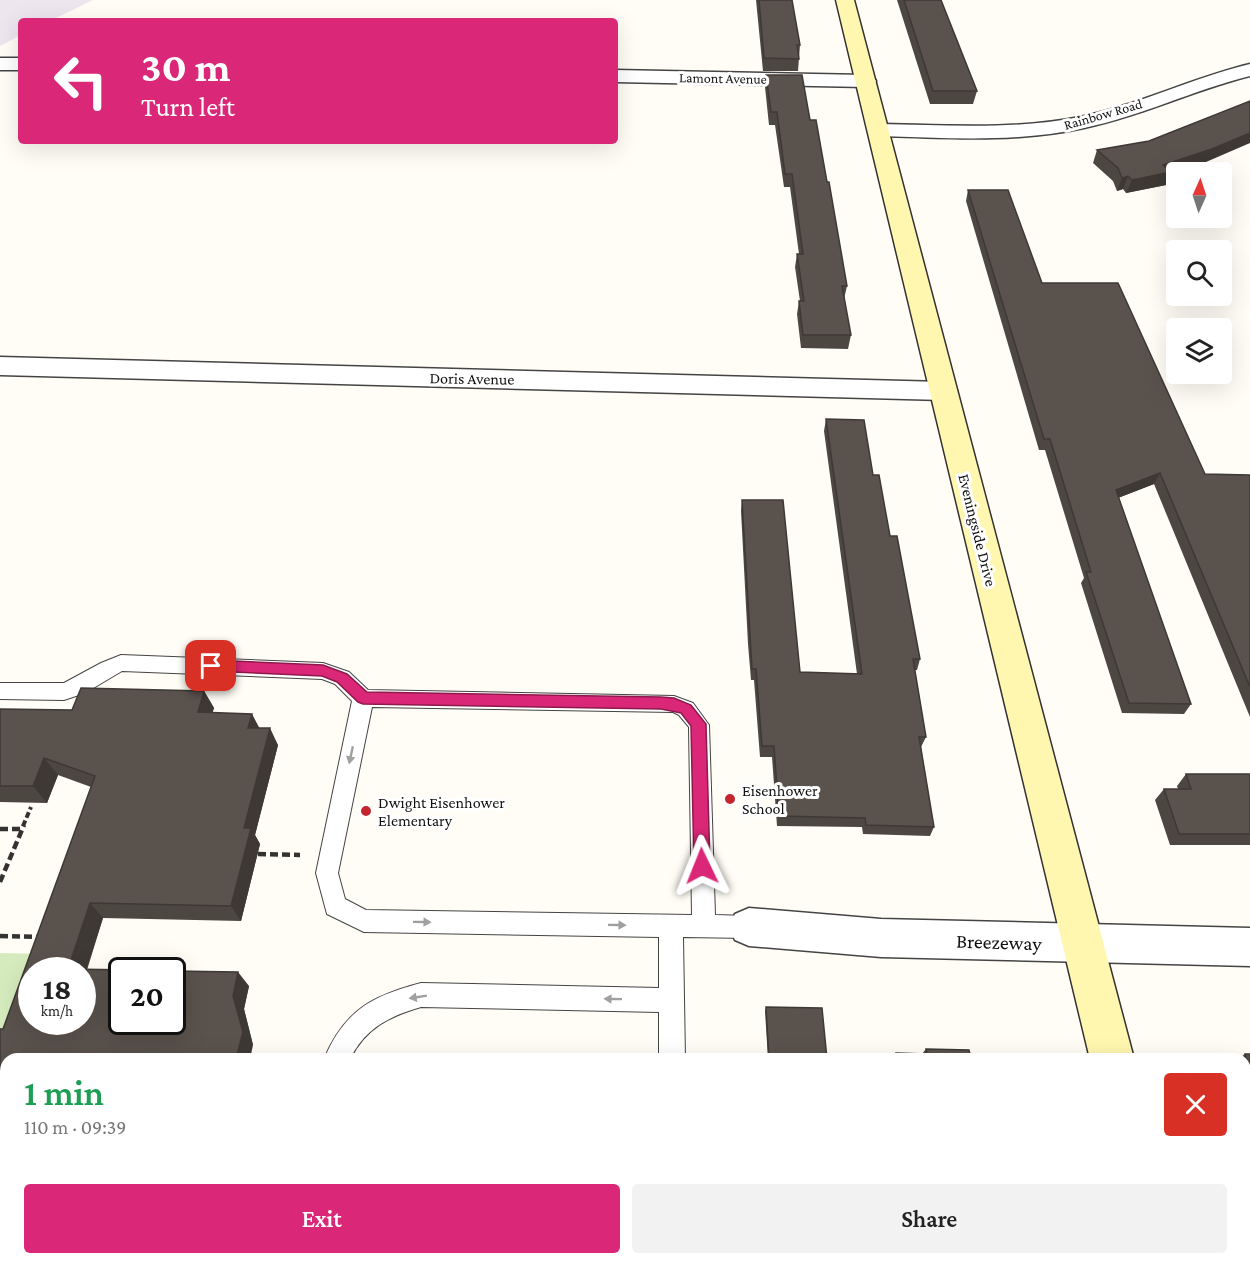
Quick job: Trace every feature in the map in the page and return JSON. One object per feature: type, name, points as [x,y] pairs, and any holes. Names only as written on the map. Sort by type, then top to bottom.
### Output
[{"type":"street","name":"Eveningside Drive","points":[[845,0],[1110,1053]]},
{"type":"street","points":[[0,64],[18,64]]},
{"type":"street","name":"Rainbow Road","points":[[879,130],[1008,130],[1056,127],[1117,112],[1225,75],[1250,69]]},
{"type":"street","name":"Lamont Avenue","points":[[618,76],[866,81]]},
{"type":"street","name":"Doris Avenue","points":[[0,366],[943,391]]},
{"type":"street","name":"Breezeway","points":[[749,927],[881,938],[1250,947]]},
{"type":"lane","points":[[0,691],[60,692],[71,690],[108,667],[121,663],[323,671],[342,678],[363,698],[674,704],[686,709],[699,724],[704,927]]},
{"type":"lane","points":[[363,698],[327,873],[335,906],[364,921],[749,927]]},
{"type":"lane","points":[[671,926],[672,1053]]},
{"type":"lane","points":[[339,1053],[362,1020],[388,1003],[421,995],[671,1000]]},
{"type":"path","points":[[0,882],[30,807]]},
{"type":"path","points":[[0,829],[21,829]]},
{"type":"path","points":[[258,854],[304,855]]},
{"type":"path","points":[[0,936],[51,937]]},
{"type":"shaded area","points":[[0,0],[93,0],[56,18],[18,18],[18,37],[0,46]]},
{"type":"green space","points":[[0,953],[51,954],[47,957],[18,957],[18,1002],[0,1042]]},
{"type":"building","points":[[759,0],[792,0],[800,45],[797,45],[799,59],[764,58]]},
{"type":"building","points":[[904,0],[941,0],[977,91],[933,91]]},
{"type":"building","points":[[766,75],[802,75],[810,120],[816,120],[827,182],[829,182],[847,286],[842,286],[851,335],[803,335],[799,301],[804,301],[797,254],[803,254],[792,174],[785,174],[777,112],[771,112]]},
{"type":"building","points":[[1250,101],[1250,133],[1212,149],[1166,162],[1163,165],[1166,168],[1166,173],[1132,180],[1128,176],[1122,178],[1118,168],[1097,150],[1149,141]]},
{"type":"building","points":[[968,190],[1008,190],[1042,283],[1118,283],[1205,474],[1250,475],[1250,687],[1160,473],[1116,490],[1191,704],[1129,703],[1086,572],[1091,572],[1050,439],[1044,439]]},
{"type":"building","points":[[826,419],[864,420],[873,475],[879,475],[890,536],[897,536],[920,659],[913,659],[926,737],[919,737],[934,827],[866,825],[865,818],[779,816],[774,746],[762,746],[756,669],[752,669],[742,500],[783,500],[800,672],[862,674]]},
{"type":"building","points":[[81,688],[204,691],[198,712],[252,714],[248,728],[270,728],[244,828],[251,828],[231,906],[90,903],[72,957],[29,957],[95,776],[44,758],[33,786],[0,786],[0,709],[72,710]]},
{"type":"building","points":[[1186,774],[1250,774],[1250,834],[1179,834],[1164,789],[1191,789]]},
{"type":"building","points":[[96,969],[108,970],[108,1035],[186,1035],[186,971],[238,972],[233,996],[243,1032],[238,1053],[0,1053],[0,1029],[3,1029],[18,988],[18,1035],[96,1035]]},
{"type":"building","points":[[766,1007],[822,1008],[826,1053],[769,1053]]},
{"type":"building","points":[[926,1049],[969,1050],[970,1053],[927,1053]]},
{"type":"place","name":"Eisenhower School","points":[[730,799]]},
{"type":"place","name":"Dwight Eisenhower Elementary","points":[[366,811]]},
{"type":"route","points":[[211,666],[301,668],[323,671],[342,678],[363,698],[674,704],[686,709],[699,724],[702,866]]}]
